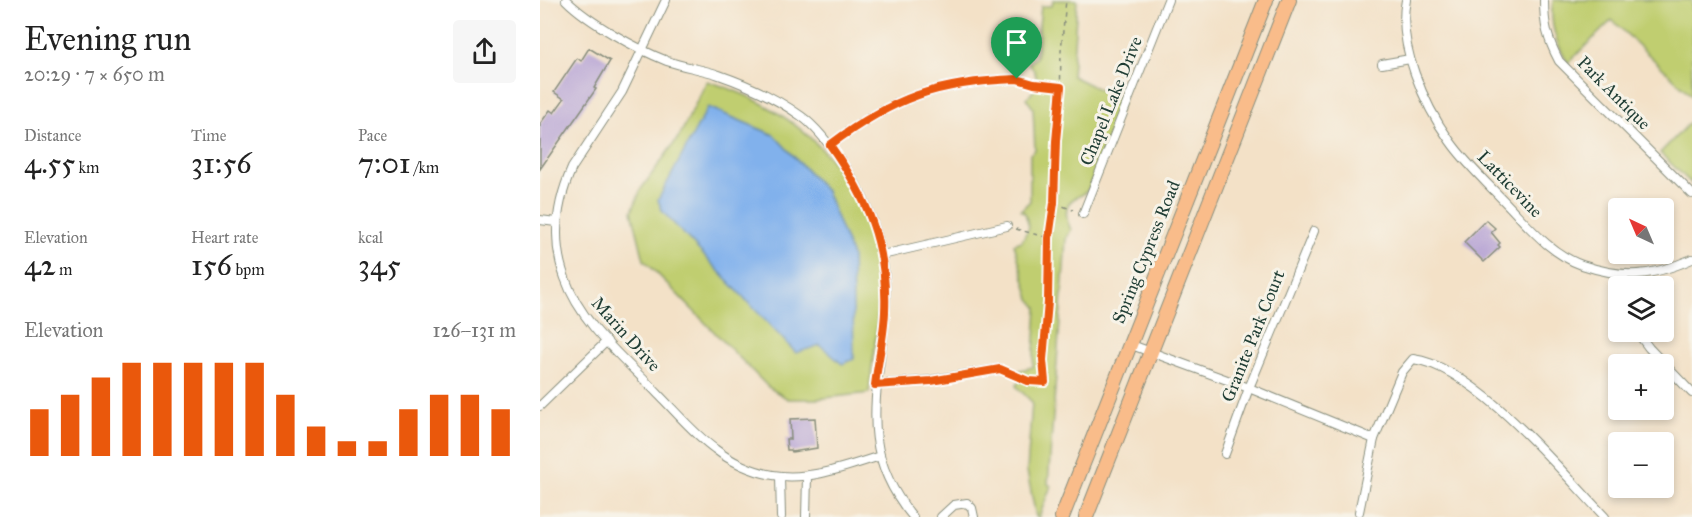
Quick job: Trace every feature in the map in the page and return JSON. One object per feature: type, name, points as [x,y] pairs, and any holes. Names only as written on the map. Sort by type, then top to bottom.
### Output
[{"type":"main road","name":"Spring Cypress Road","points":[[1062,517],[1266,0]]},
{"type":"main road","points":[[1086,517],[1289,0]]},
{"type":"main road","points":[[1219,116],[1240,123]]},
{"type":"street","points":[[566,0],[613,34],[643,49],[667,60],[720,75],[770,96],[803,117],[830,145],[850,175],[868,209],[882,255],[885,313],[875,385],[875,425],[879,456],[901,502],[913,517]]},
{"type":"street","name":"Marin Drive","points":[[666,0],[622,92],[572,168],[559,202],[556,240],[565,279],[582,312],[607,341],[713,448],[741,465],[771,475],[807,476],[843,468],[879,456]]},
{"type":"street","name":"Chapel Lake Drive","points":[[1083,214],[1168,0]]},
{"type":"street","name":"Latticevine","points":[[1406,0],[1403,13],[1410,59],[1419,83],[1449,140],[1465,160],[1542,240],[1560,254],[1580,264],[1624,276],[1662,270],[1692,259]]},
{"type":"street","name":"Park Antique","points":[[1544,0],[1544,23],[1549,42],[1559,61],[1692,194]]},
{"type":"street","points":[[1382,64],[1410,59]]},
{"type":"street","points":[[830,145],[882,110],[925,92],[962,83],[1017,79]]},
{"type":"street","points":[[540,220],[556,222]]},
{"type":"street","points":[[882,255],[1007,226]]},
{"type":"street","name":"Granite Park Court","points":[[1225,454],[1248,388],[1314,231]]},
{"type":"street","points":[[540,406],[607,341]]},
{"type":"street","points":[[1644,342],[1692,393]]},
{"type":"street","points":[[1129,344],[1248,388],[1374,439]]},
{"type":"street","points":[[1359,512],[1374,439],[1402,372],[1413,358],[1426,360],[1453,375],[1497,405],[1605,517]]},
{"type":"street","points":[[875,385],[931,381],[1000,369]]},
{"type":"street","points":[[780,476],[781,517]]},
{"type":"street","points":[[806,517],[807,476]]},
{"type":"street","points":[[941,517],[954,505],[967,503],[972,508],[974,517]]},
{"type":"path","points":[[1000,369],[1028,381],[1045,382],[1043,360],[1048,302],[1049,238],[1054,203],[1061,51],[1066,0]]},
{"type":"path","points":[[1017,79],[1034,84],[1061,87]]},
{"type":"path","points":[[1054,203],[1083,214]]},
{"type":"path","points":[[1007,226],[1049,238]]},
{"type":"green space","points":[[1053,0],[1077,0],[1072,76],[1123,101],[1088,190],[1071,201],[1067,208],[1071,230],[1066,239],[1048,484],[1051,486],[1039,517],[1036,517],[1027,471],[1032,402],[1016,386],[1020,370],[1033,367],[1037,307],[1030,299],[1014,244],[1022,241],[1029,227],[1025,213],[1021,210],[1030,201],[1030,154],[1035,150],[1033,108],[1026,98],[1036,86],[1036,77],[1029,64],[1036,57],[1041,6],[1052,6]]},
{"type":"green space","points":[[1553,0],[1692,0],[1692,96],[1612,20],[1568,63],[1554,33]]},
{"type":"green space","points":[[707,81],[742,94],[774,111],[803,132],[828,156],[848,184],[864,215],[874,250],[879,288],[869,393],[816,399],[788,399],[768,387],[644,260],[632,211],[641,189],[680,135]]},
{"type":"green space","points":[[1692,120],[1692,184],[1660,153]]},
{"type":"water","points":[[708,107],[774,135],[826,191],[852,256],[854,359],[842,364],[820,345],[796,353],[663,212],[658,200]]},
{"type":"building","points":[[589,48],[610,61],[594,88],[596,89],[540,169],[540,124],[550,110],[554,113],[564,99],[554,92],[577,58],[581,61]]},
{"type":"building","points":[[1486,220],[1495,228],[1491,232],[1500,243],[1498,245],[1500,247],[1484,262],[1464,242]]},
{"type":"building","points":[[815,418],[817,448],[792,452],[787,450],[786,439],[791,439],[790,419]]},
{"type":"route","points":[[1017,79],[1034,84],[1061,87],[1054,203],[1049,238],[1047,329],[1043,360],[1045,382],[1028,381],[1000,369],[931,381],[875,385],[885,313],[882,255],[868,209],[846,168],[830,145],[882,110],[905,99],[962,83],[1017,79]]}]
